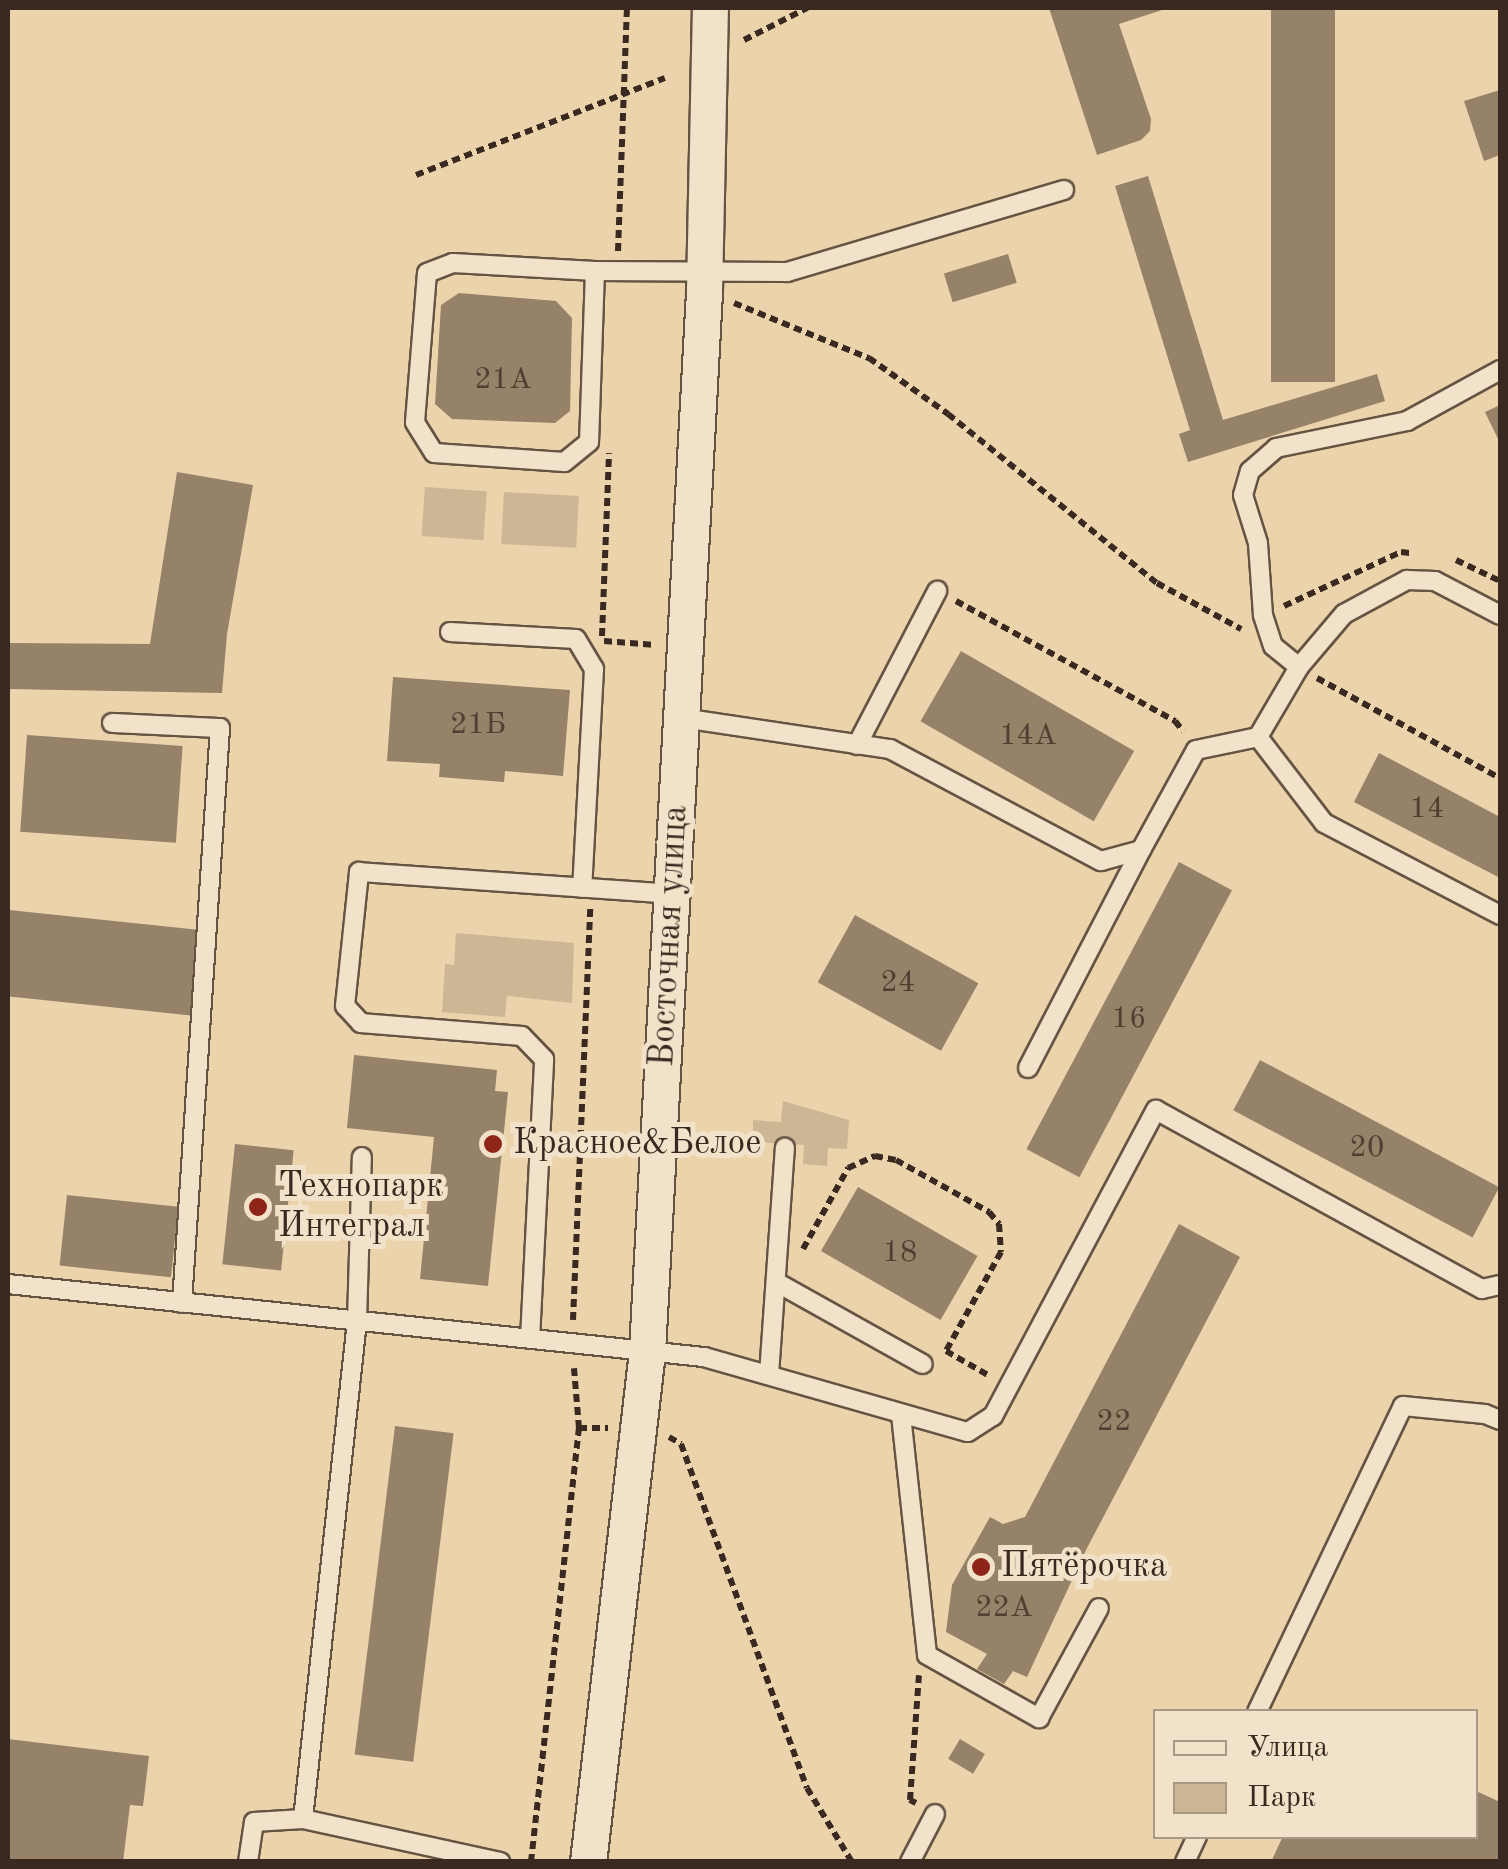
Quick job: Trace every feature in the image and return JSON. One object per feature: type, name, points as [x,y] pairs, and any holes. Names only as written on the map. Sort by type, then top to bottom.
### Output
[{"type":"street","name":"Восточная улица","points":[[588,1862],[648,1351],[704,282],[710,8]]},
{"type":"lane","points":[[595,270],[589,442],[564,462],[434,453],[415,422],[427,273],[452,263],[595,270],[704,282],[787,272],[1064,190]]},
{"type":"lane","points":[[1299,667],[1273,646],[1263,615],[1258,543],[1244,495],[1250,471],[1276,448],[1407,421],[1500,370]]},
{"type":"lane","points":[[1028,1068],[1196,750],[1258,737],[1299,667],[1344,614],[1407,580],[1435,581],[1500,615]]},
{"type":"lane","points":[[857,745],[937,591]]},
{"type":"lane","points":[[450,632],[576,639],[594,669],[582,888]]},
{"type":"lane","points":[[682,718],[890,750],[1101,861],[1140,850]]},
{"type":"lane","points":[[112,723],[220,728],[182,1302]]},
{"type":"lane","points":[[1258,737],[1324,823],[1500,915]]},
{"type":"lane","points":[[530,1339],[544,1059],[522,1036],[361,1023],[345,1006],[359,872],[672,894]]},
{"type":"lane","points":[[8,1284],[704,1357],[968,1432],[986,1424],[1156,1110],[1482,1289],[1500,1286]]},
{"type":"lane","points":[[769,1375],[779,1283],[785,1148]]},
{"type":"lane","points":[[304,1818],[358,1321],[362,1158]]},
{"type":"lane","points":[[779,1283],[923,1364]]},
{"type":"lane","points":[[1257,1709],[1403,1406],[1485,1414],[1500,1420]]},
{"type":"lane","points":[[901,1415],[928,1655],[1039,1718],[1099,1608]]},
{"type":"lane","points":[[910,1862],[935,1814]]},
{"type":"lane","points":[[248,1862],[254,1822],[304,1818],[500,1862]]},
{"type":"lane","points":[[1185,1862],[1196,1839]]},
{"type":"path","points":[[744,40],[807,8]]},
{"type":"path","points":[[416,175],[665,78]]},
{"type":"path","points":[[704,282],[869,358],[948,414],[1157,583],[1273,646]]},
{"type":"path","points":[[937,591],[1175,722],[1196,750]]},
{"type":"path","points":[[602,641],[661,645],[665,656]]},
{"type":"path","points":[[1299,667],[1500,778]]},
{"type":"path","points":[[779,1283],[848,1168],[875,1156],[896,1160],[989,1212],[999,1224],[1001,1252],[946,1351],[1008,1386]]},
{"type":"path","points":[[532,1862],[579,1428],[572,1343]]},
{"type":"path","points":[[579,1428],[619,1428]]},
{"type":"path","points":[[660,1431],[680,1444],[807,1788],[852,1862]]},
{"type":"path","points":[[928,1655],[916,1682],[910,1800],[935,1814]]},
{"type":"green space","points":[[425,487],[487,491],[483,540],[422,536]]},
{"type":"green space","points":[[504,492],[579,496],[576,548],[501,544]]},
{"type":"green space","points":[[456,933],[574,943],[572,1003],[507,996],[505,1017],[442,1012],[445,964],[454,965]]},
{"type":"green space","points":[[783,1101],[849,1120],[847,1149],[828,1148],[827,1166],[803,1164],[804,1145],[753,1142],[753,1120],[781,1122]]},
{"type":"building","points":[[1049,8],[1168,8],[1119,24],[1151,119],[1150,131],[1141,140],[1097,155]]},
{"type":"building","points":[[1271,8],[1335,8],[1335,382],[1271,382]]},
{"type":"building","points":[[1500,90],[1500,155],[1484,161],[1464,101]]},
{"type":"building","points":[[1148,176],[1223,420],[1377,374],[1385,401],[1188,462],[1179,434],[1190,430],[1115,186]]},
{"type":"building","points":[[1008,254],[1017,283],[953,302],[944,274]]},
{"type":"building","points":[[459,293],[556,301],[572,318],[570,411],[555,423],[452,419],[435,404],[441,305]]},
{"type":"building","points":[[1500,405],[1500,443],[1485,412]]},
{"type":"building","points":[[177,472],[253,485],[227,634],[222,693],[8,689],[8,643],[150,644]]},
{"type":"building","points":[[961,651],[1134,751],[1094,821],[920,721]]},
{"type":"building","points":[[393,677],[570,690],[563,776],[505,771],[504,782],[439,777],[440,764],[387,761]]},
{"type":"building","points":[[27,735],[183,746],[176,843],[20,832]]},
{"type":"building","points":[[1379,753],[1500,817],[1500,878],[1354,802]]},
{"type":"building","points":[[1179,862],[1232,890],[1079,1177],[1026,1149]]},
{"type":"building","points":[[9,910],[200,930],[191,1016],[8,996]]},
{"type":"building","points":[[855,915],[978,983],[941,1051],[818,982]]},
{"type":"building","points":[[354,1055],[497,1070],[495,1091],[508,1092],[488,1286],[420,1279],[434,1137],[347,1128]]},
{"type":"building","points":[[1260,1060],[1499,1187],[1473,1238],[1233,1110]]},
{"type":"building","name":"Технопарк Интеграл","points":[[235,1144],[294,1150],[281,1271],[222,1264]]},
{"type":"building","points":[[858,1187],[978,1256],[941,1320],[821,1251]]},
{"type":"building","points":[[67,1195],[178,1207],[171,1277],[60,1266]]},
{"type":"building","points":[[1179,1224],[1240,1257],[1086,1550],[1027,1677],[1013,1671],[1004,1684],[977,1669],[987,1654],[946,1632],[952,1585],[990,1517],[1003,1524],[1025,1517]]},
{"type":"building","points":[[395,1426],[454,1433],[413,1762],[355,1755]]},
{"type":"building","points":[[8,1739],[149,1756],[143,1806],[130,1805],[123,1862],[8,1862]]},
{"type":"building","points":[[960,1739],[985,1754],[973,1774],[948,1759]]},
{"type":"building","points":[[1478,1792],[1500,1802],[1500,1862],[1271,1862],[1282,1839],[1478,1839]]},
{"type":"place","name":"Красное&Белое","points":[[493,1144]]},
{"type":"place","name":"Технопарк Интеграл","points":[[258,1207]]},
{"type":"place","name":"Пятёрочка","points":[[981,1567]]}]
